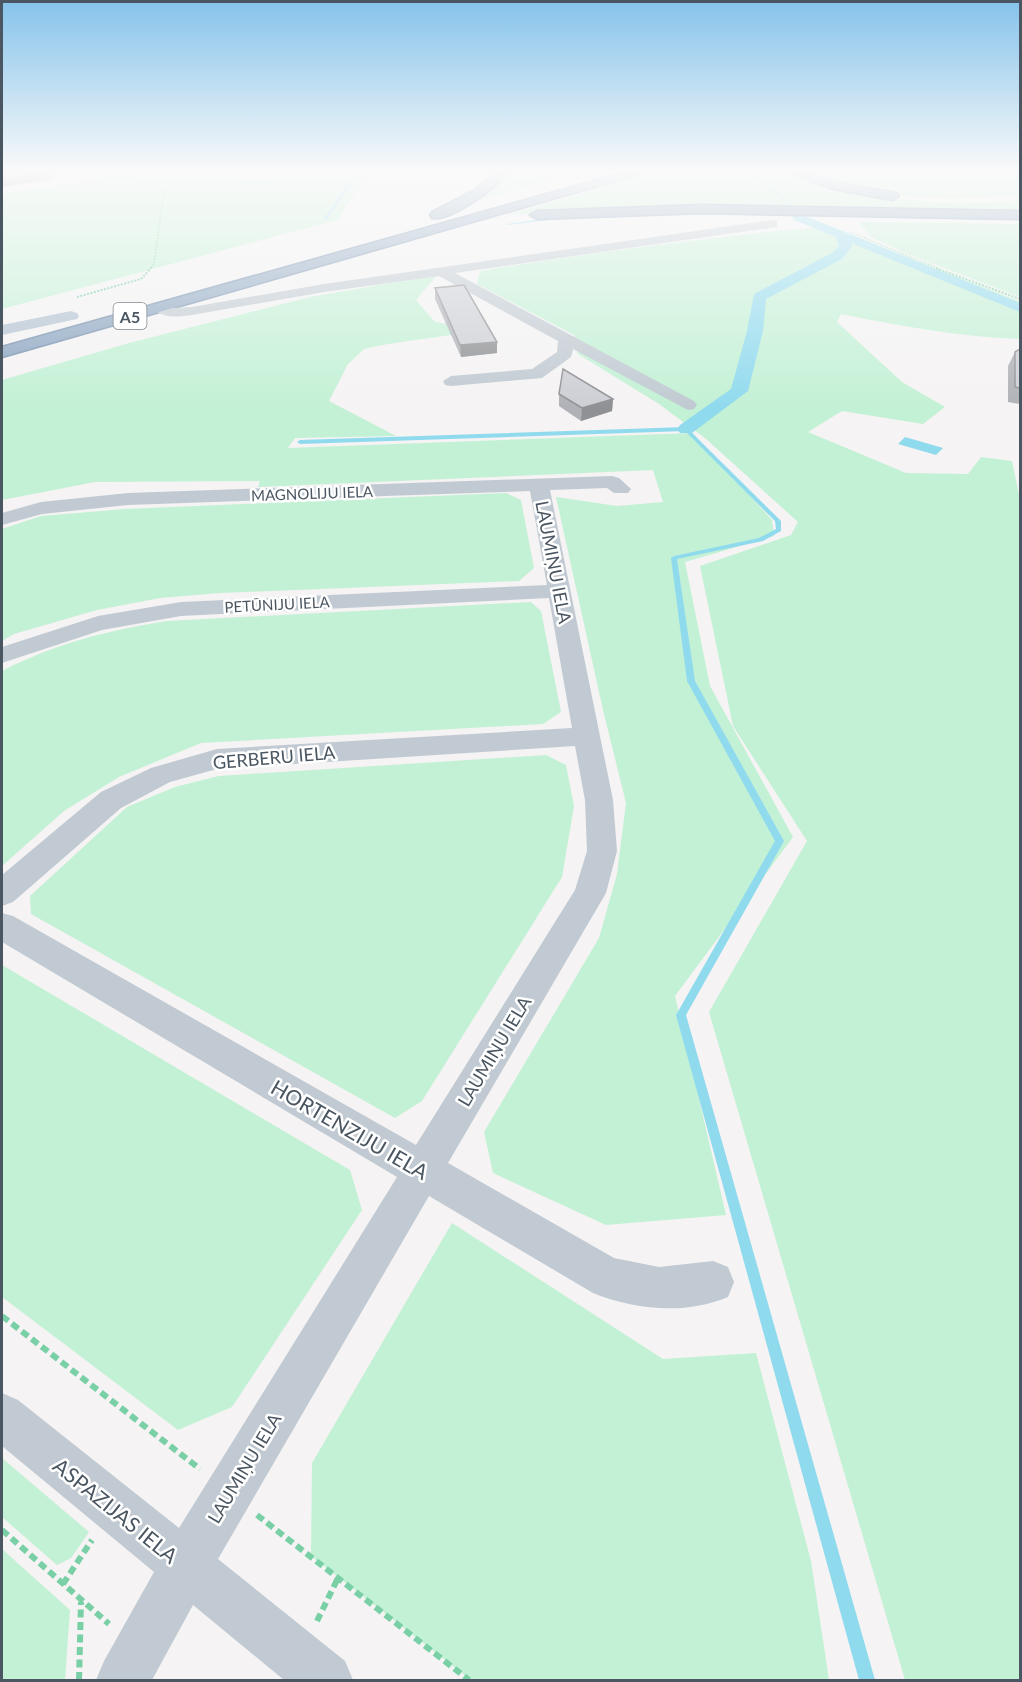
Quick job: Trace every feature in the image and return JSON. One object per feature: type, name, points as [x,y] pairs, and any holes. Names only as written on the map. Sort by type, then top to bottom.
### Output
[{"type":"highway","name":"A5","points":[[2,336],[71,316],[329,250]]},
{"type":"highway","name":"A5","points":[[2,352],[160,308],[348,250]]},
{"type":"main road","points":[[2,330],[71,316]]},
{"type":"street","points":[[160,308],[172,313],[192,311],[324,288],[577,250]]},
{"type":"street","points":[[442,272],[688,405]]},
{"type":"street","points":[[451,381],[536,374],[565,354],[566,339]]},
{"type":"street","name":"MAGNOLIJU IELA","points":[[2,519],[41,508],[128,499],[612,482],[621,489]]},
{"type":"street","name":"LAUMIŅU IELA","points":[[185,1566],[590,893],[602,851],[599,800],[539,484]]},
{"type":"street","name":"PETŪNIJU IELA","points":[[2,656],[98,623],[181,609],[559,591]]},
{"type":"street","name":"GERBERU IELA","points":[[2,893],[111,800],[161,775],[216,759],[587,736]]},
{"type":"street","name":"HORTENZIJU IELA","points":[[2,926],[608,1278],[658,1288],[712,1282]]},
{"type":"street","name":"ASPAZIJAS IELA","points":[[2,1416],[185,1566],[131,1665]]},
{"type":"street","points":[[185,1566],[326,1680]]},
{"type":"path","points":[[141,279],[154,264],[156,250]]},
{"type":"path","points":[[892,250],[1020,299]]},
{"type":"path","points":[[63,1584],[112,1507]]},
{"type":"path","points":[[2,1530],[81,1601],[131,1665]]},
{"type":"path","points":[[78,1680],[81,1601]]},
{"type":"green space","points":[[2,250],[222,250],[2,309]]},
{"type":"green space","points":[[621,250],[891,250],[1020,301],[1020,339],[930,330],[841,314],[837,322],[902,382],[945,407],[923,424],[842,411],[808,432],[906,473],[968,474],[981,457],[1012,461],[1020,500],[1020,1680],[905,1680],[709,1012],[807,841],[733,726],[700,566],[791,535],[798,522],[706,439],[659,404],[578,354],[574,335],[477,284],[480,271]]},
{"type":"green space","points":[[900,250],[1020,250],[1020,297]]},
{"type":"green space","points":[[437,275],[416,300],[435,322],[486,330],[364,349],[348,364],[329,401],[396,436],[295,438],[288,448],[693,433],[772,520],[774,536],[685,562],[710,686],[793,837],[675,996],[726,1215],[606,1225],[493,1173],[484,1132],[599,938],[617,874],[626,803],[556,497],[617,506],[663,502],[653,470],[258,487],[260,481],[95,482],[2,500],[2,380],[129,343],[310,297]]},
{"type":"green space","points":[[506,493],[521,500],[534,568],[519,581],[220,593],[160,598],[97,610],[14,634],[2,641],[2,529],[41,516],[125,509]]},
{"type":"green space","points":[[531,602],[541,611],[561,712],[543,724],[201,743],[119,777],[64,811],[2,866],[2,671],[22,661],[82,639],[167,621]]},
{"type":"green space","points":[[546,755],[566,765],[574,806],[562,877],[422,1101],[395,1118],[31,914],[30,896],[127,807],[175,787],[219,776]]},
{"type":"green space","points":[[2,965],[350,1170],[362,1210],[232,1407],[178,1430],[2,1297]]},
{"type":"green space","points":[[452,1223],[663,1359],[756,1353],[811,1561],[829,1680],[471,1680],[311,1556],[312,1463]]},
{"type":"green space","points":[[2,1458],[89,1532],[71,1558],[57,1565],[2,1517]]},
{"type":"green space","points":[[2,1549],[70,1610],[65,1680],[2,1680]]},
{"type":"water","points":[[905,437],[943,448],[936,455],[898,444]]},
{"type":"building","points":[[464,285],[497,342],[460,345],[435,288]]},
{"type":"building","points":[[1020,349],[1020,388],[1015,387],[1015,352]]},
{"type":"building","points":[[563,369],[613,399],[582,408],[559,394]]},
{"type":"waterway","points":[[686,429],[739,391],[755,331],[759,297],[837,256],[842,250]]},
{"type":"waterway","points":[[880,250],[1020,308]]},
{"type":"waterway","points":[[300,442],[686,429],[778,521],[779,530],[761,540],[674,558],[691,681],[780,841],[681,1015],[867,1680]]}]
